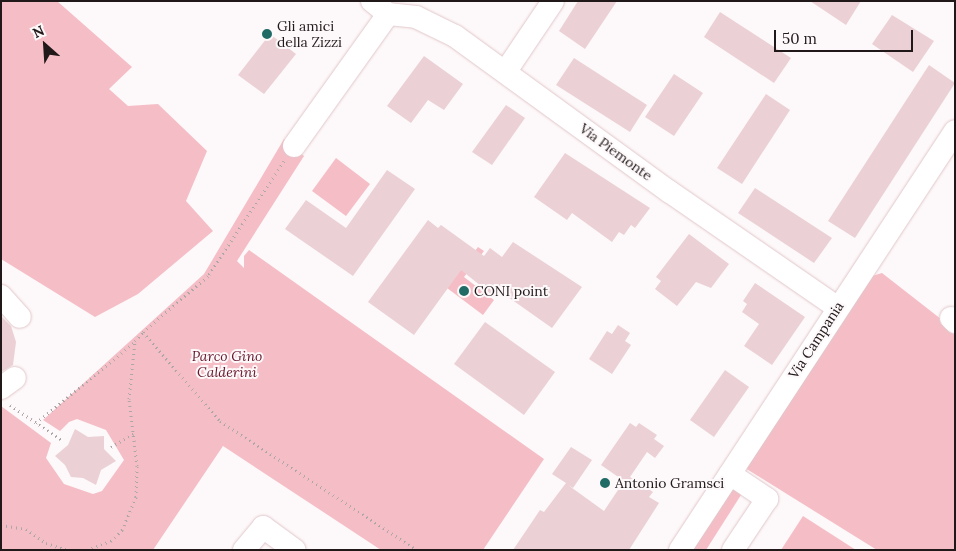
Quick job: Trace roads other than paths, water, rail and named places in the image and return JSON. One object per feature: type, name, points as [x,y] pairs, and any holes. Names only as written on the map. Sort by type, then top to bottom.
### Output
[{"type":"street","points":[[506,71],[553,1]]},
{"type":"street","name":"Via Piemonte","points":[[306,137],[380,8],[416,17],[439,28],[506,71],[670,192],[837,307]]},
{"type":"street","name":"Via Campania","points":[[680,550],[837,307],[955,131]]},
{"type":"street","points":[[1,296],[20,317]]},
{"type":"street","points":[[730,474],[767,499],[733,550]]},
{"type":"street","points":[[244,550],[263,527],[295,550]]},
{"type":"place","name":"Gli amici della Zizzi","points":[[267,34]]},
{"type":"place","name":"CONI point","points":[[464,291]]},
{"type":"place","name":"Antonio Gramsci","points":[[605,483]]},
{"type":"park label","name":"Parco Gino Calderini","points":[[227,364]]}]
